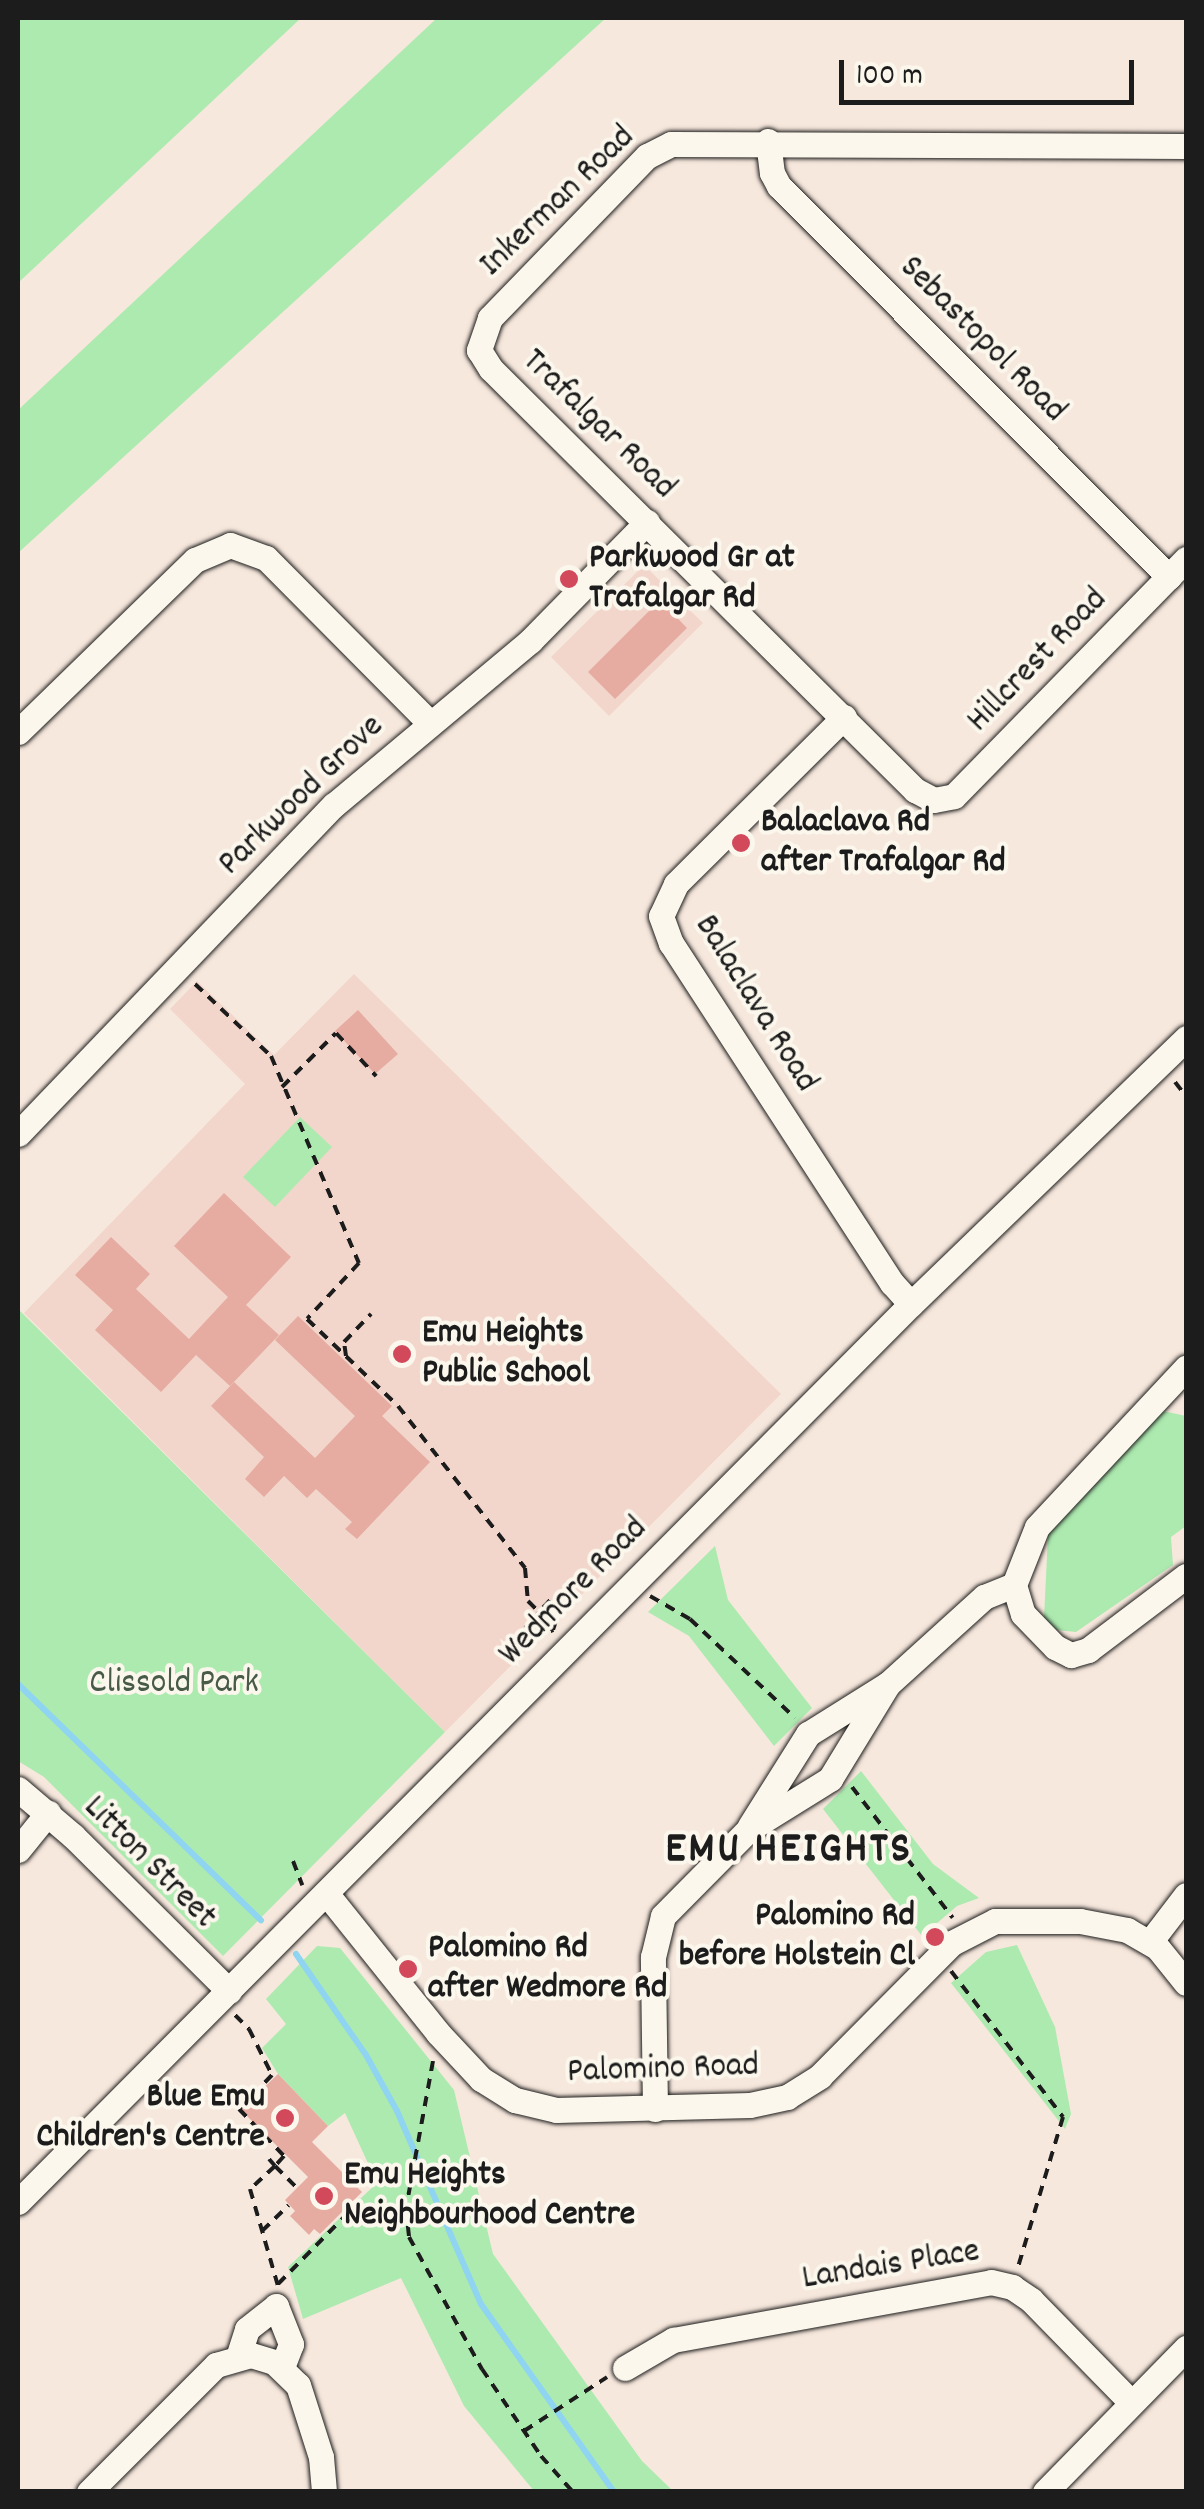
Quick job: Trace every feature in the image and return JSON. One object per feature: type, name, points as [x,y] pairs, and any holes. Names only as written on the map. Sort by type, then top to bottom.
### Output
[{"type":"street","name":"Inkerman Road","points":[[480,344],[490,318],[658,148],[690,142],[768,141],[1186,146]]},
{"type":"street","name":"Sebastopol Road","points":[[768,141],[778,186],[1178,568]]},
{"type":"street","name":"Trafalgar Road","points":[[480,344],[481,356],[490,368],[915,790],[934,800]]},
{"type":"street","name":"Parkwood Grove","points":[[18,1134],[334,805],[530,641],[647,522]]},
{"type":"street","points":[[18,732],[195,560],[230,545],[266,558],[430,723]]},
{"type":"street","name":"Hillcrest Road","points":[[934,800],[954,796],[1178,568]]},
{"type":"street","name":"Balaclava Road","points":[[844,717],[676,884],[661,916],[671,943],[892,1283],[911,1304]]},
{"type":"street","name":"Wedmore Road","points":[[18,2202],[229,2000],[326,1893],[911,1304],[1186,1038]]},
{"type":"street","points":[[1186,1368],[1037,1527],[1014,1586],[1022,1614],[1055,1647],[1071,1654],[1088,1650],[1186,1576]]},
{"type":"street","points":[[748,1830],[800,1742],[888,1684],[984,1597],[1014,1586]]},
{"type":"street","points":[[655,2109],[653,1957],[663,1916],[748,1830],[830,1778],[888,1684]]},
{"type":"street","name":"Litton Street","points":[[18,1790],[48,1813],[229,2000]]},
{"type":"street","points":[[18,1850],[48,1813]]},
{"type":"street","name":"Palomino Road","points":[[326,1893],[438,2033],[490,2086],[528,2105],[556,2110],[750,2105],[797,2092],[832,2065],[964,1933],[1015,1918],[1099,1923],[1150,1942],[1186,1983]]},
{"type":"street","points":[[1150,1942],[1186,1896]]},
{"type":"street","name":"Landais Place","points":[[624,2368],[673,2340],[981,2282],[1012,2288],[1031,2300],[1132,2402]]},
{"type":"street","points":[[238,2357],[247,2329],[277,2295]]},
{"type":"street","points":[[277,2295],[291,2344],[282,2367]]},
{"type":"street","points":[[1045,2492],[1186,2348]]},
{"type":"street","points":[[89,2492],[216,2366],[238,2357],[261,2357],[282,2367],[306,2403],[321,2457],[324,2492]]},
{"type":"path","points":[[195,984],[271,1056],[359,1264],[308,1319],[398,1406],[526,1568],[528,1602],[539,1612]]},
{"type":"path","points":[[282,1087],[336,1033],[376,1076]]},
{"type":"path","points":[[1174,1082],[1186,1096]]},
{"type":"path","points":[[346,1356],[344,1342],[370,1314]]},
{"type":"path","points":[[550,1600],[560,1609],[553,1630],[534,1638],[524,1628],[539,1612],[550,1600]]},
{"type":"path","points":[[940,1955],[1063,2117],[1012,2288]]},
{"type":"path","points":[[229,2000],[272,2075],[238,2109],[284,2156],[250,2189],[277,2295]]},
{"type":"path","points":[[432,2056],[434,2072],[406,2208],[409,2237],[482,2368],[524,2431],[573,2492]]},
{"type":"path","points":[[269,2159],[297,2188]]},
{"type":"path","points":[[262,2231],[289,2205]]},
{"type":"path","points":[[277,2295],[348,2213],[406,2208]]},
{"type":"path","points":[[524,2431],[624,2368]]},
{"type":"shaded area","points":[[644,565],[703,623],[609,716],[551,657]]},
{"type":"shaded area","name":"Emu Heights Public School","points":[[354,974],[781,1394],[445,1732],[24,1313],[245,1084],[170,1009],[197,981],[274,1055]]},
{"type":"green space","points":[[18,18],[301,18],[18,283]]},
{"type":"green space","points":[[437,18],[606,18],[18,553],[18,410]]},
{"type":"green space","points":[[300,1117],[332,1147],[275,1207],[243,1177]]},
{"type":"green space","name":"Clissold Park","points":[[18,1309],[445,1732],[223,1956],[44,1777],[18,1761]]},
{"type":"green space","points":[[1163,1411],[1186,1416],[1186,1526],[1171,1537],[1173,1565],[1076,1632],[1056,1630],[1044,1618],[1048,1535]]},
{"type":"green space","points":[[715,1546],[728,1600],[812,1708],[774,1746],[689,1636],[648,1612]]},
{"type":"green space","points":[[861,1771],[933,1864],[979,1898],[957,1906],[922,1936],[823,1809]]},
{"type":"green space","points":[[1017,1945],[1055,2027],[1071,2114],[1065,2129],[951,1983],[986,1952]]},
{"type":"green space","points":[[317,1946],[340,1948],[454,2090],[493,2254],[642,2461],[673,2491],[534,2491],[464,2406],[401,2278],[303,2319],[288,2267],[377,2183],[345,2113],[328,2126],[278,2074],[262,2048],[286,2024],[266,1999]]},
{"type":"building","points":[[660,600],[687,628],[615,699],[588,672]]},
{"type":"building","points":[[358,1010],[398,1054],[375,1074],[335,1031]]},
{"type":"building","points":[[224,1193],[291,1257],[246,1305],[279,1335],[230,1386],[196,1355],[161,1392],[95,1330],[113,1310],[75,1275],[111,1237],[150,1274],[136,1289],[189,1339],[228,1297],[174,1246]]},
{"type":"building","points":[[298,1316],[392,1406],[382,1416],[430,1462],[357,1539],[345,1529],[352,1522],[316,1489],[307,1498],[284,1476],[264,1497],[245,1479],[264,1457],[211,1406],[234,1382],[315,1458],[355,1416],[275,1340]]},
{"type":"building","points":[[278,2074],[328,2126],[312,2142],[362,2192],[320,2234],[314,2229],[309,2235],[290,2216],[295,2211],[285,2200],[308,2177],[241,2110]]},
{"type":"waterway","points":[[18,1684],[261,1920]]},
{"type":"waterway","points":[[296,1954],[366,2055],[397,2111],[481,2304],[614,2492]]},
{"type":"place","name":"Parkwood Gr at Trafalgar Rd","points":[[569,579]]},
{"type":"place","name":"Balaclava Rd after Trafalgar Rd","points":[[741,843]]},
{"type":"place","name":"Emu Heights Public School","points":[[402,1354]]},
{"type":"place","name":"Palomino Rd before Holstein Cl","points":[[935,1937]]},
{"type":"place","name":"Palomino Rd after Wedmore Rd","points":[[408,1969]]},
{"type":"place","name":"Blue Emu Children's Centre","points":[[285,2118]]},
{"type":"place","name":"Emu Heights Neighbourhood Centre","points":[[324,2196]]},
{"type":"district","name":"EMU HEIGHTS","points":[[789,1852]]}]
